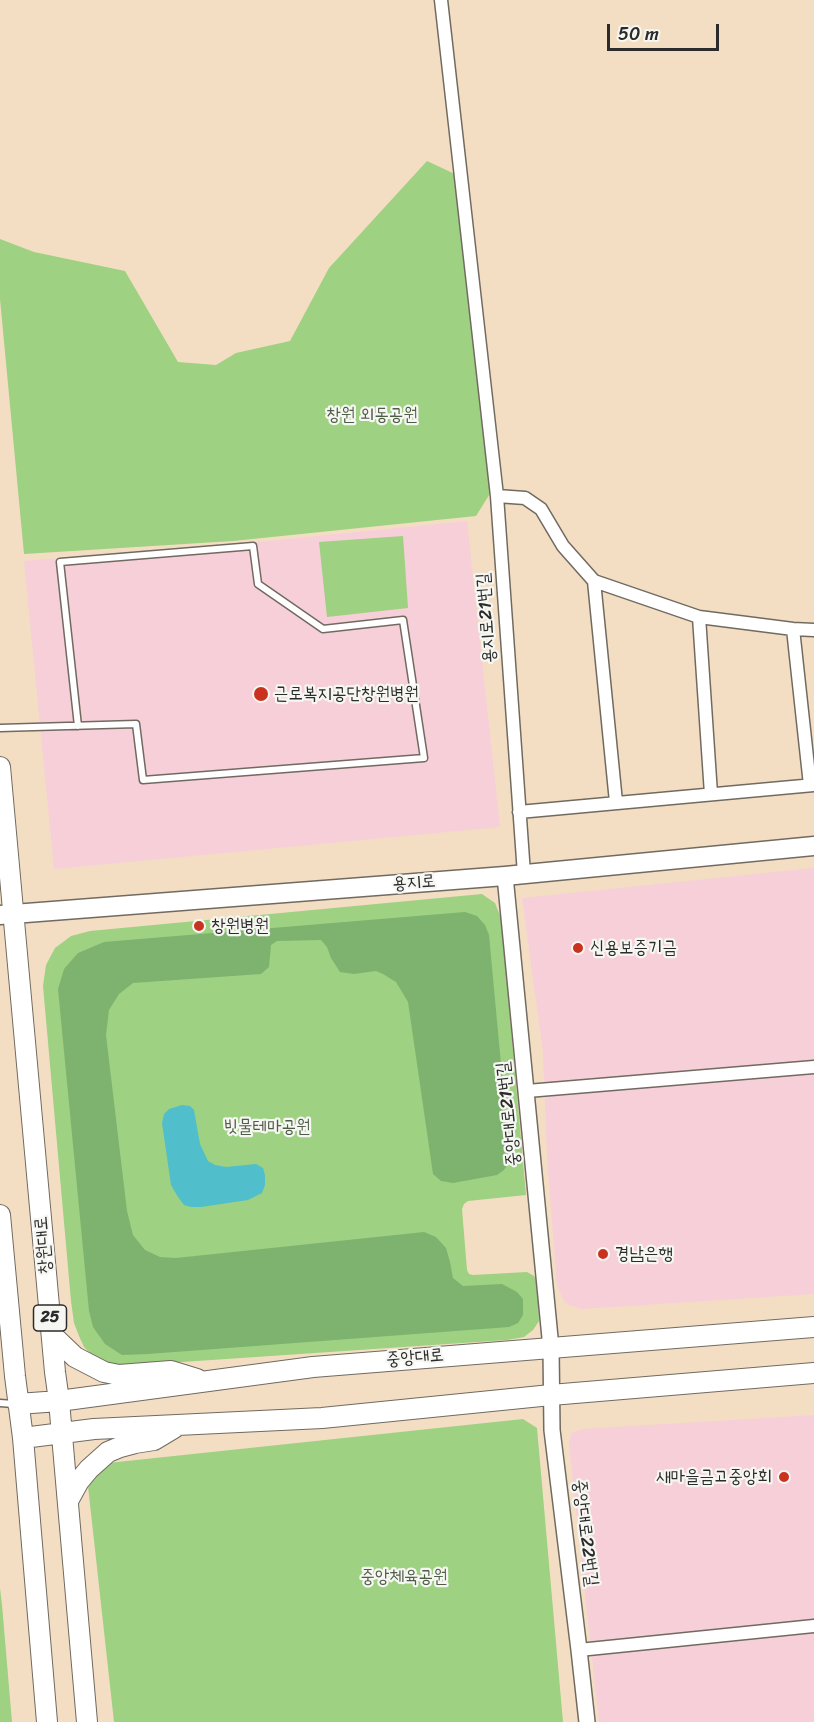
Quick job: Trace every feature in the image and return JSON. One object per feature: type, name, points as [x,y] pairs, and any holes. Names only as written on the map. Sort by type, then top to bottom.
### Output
[{"type":"main road","name":"창원대로","points":[[0,767],[7,914],[59,1401],[87,1722]]},
{"type":"main road","name":"용지로","points":[[7,914],[505,876],[814,846]]},
{"type":"main road","name":"25","points":[[0,1215],[9,1403],[22,1438],[47,1722]]},
{"type":"main road","name":"중앙대로","points":[[9,1403],[59,1401],[313,1367],[814,1327]]},
{"type":"main road","points":[[52,1335],[75,1358],[104,1372],[119,1374],[171,1371],[206,1381]]},
{"type":"main road","points":[[22,1438],[94,1430],[322,1418],[551,1395],[814,1373]]},
{"type":"main road","points":[[68,1501],[79,1481],[108,1452],[135,1443],[154,1440],[179,1426]]},
{"type":"street","name":"용지로21번길","points":[[441,0],[497,496],[524,874]]},
{"type":"street","points":[[497,496],[525,498],[541,508],[563,546],[594,581],[699,617],[814,630]]},
{"type":"street","points":[[594,581],[616,802]]},
{"type":"street","points":[[699,617],[711,794]]},
{"type":"street","points":[[519,812],[812,785],[793,629]]},
{"type":"street","name":"중앙대로21번길","points":[[505,876],[551,1348]]},
{"type":"street","points":[[527,1091],[814,1066]]},
{"type":"street","name":"중앙대로22번길","points":[[551,1348],[552,1430],[586,1722]]},
{"type":"street","points":[[579,1650],[814,1626]]},
{"type":"lane","points":[[0,728],[78,726],[136,724],[143,780],[424,758],[403,620],[323,629],[258,584],[253,546],[60,562],[78,726]]},
{"type":"shaded area","name":"근로복지공단창원병원","points":[[467,521],[500,827],[54,869],[24,561],[247,543]]},
{"type":"shaded area","points":[[814,868],[814,1294],[581,1309],[565,1303],[557,1286],[547,1158],[543,1052],[522,898]]},
{"type":"shaded area","points":[[814,1415],[814,1722],[599,1722],[569,1446],[571,1433],[583,1429]]},
{"type":"green space","name":"창원 외동공원","points":[[427,161],[457,175],[491,492],[476,516],[233,541],[24,554],[0,299],[0,239],[34,252],[125,271],[178,362],[216,365],[236,353],[290,341],[329,268]]},
{"type":"green space","points":[[403,536],[408,608],[327,617],[319,542]]},
{"type":"green space","name":"빗물테마공원","points":[[482,894],[495,903],[501,918],[526,1195],[468,1201],[464,1204],[462,1209],[467,1270],[473,1275],[527,1272],[534,1276],[539,1321],[533,1330],[524,1337],[507,1340],[123,1366],[101,1362],[90,1353],[84,1347],[74,1323],[71,1301],[43,986],[46,965],[55,948],[71,936],[90,931]]},
{"type":"green space","points":[[465,912],[477,916],[485,925],[489,935],[510,1161],[504,1170],[497,1175],[453,1183],[441,1181],[433,1174],[408,1002],[396,982],[376,971],[354,974],[340,972],[321,940],[277,941],[271,945],[269,967],[261,974],[133,983],[119,994],[109,1010],[106,1035],[127,1211],[133,1235],[145,1250],[160,1257],[176,1258],[424,1232],[436,1237],[446,1248],[453,1278],[463,1286],[502,1284],[517,1292],[523,1299],[523,1315],[518,1323],[509,1327],[148,1354],[122,1355],[105,1344],[93,1327],[89,1311],[58,989],[64,969],[78,953],[104,942]]},
{"type":"green space","name":"중앙체육공원","points":[[523,1419],[537,1428],[563,1722],[114,1722],[87,1477],[108,1463]]},
{"type":"green space","points":[[0,1588],[2,1605],[12,1722],[0,1722]]},
{"type":"water","points":[[182,1105],[190,1106],[194,1110],[200,1144],[208,1161],[226,1167],[256,1164],[263,1168],[265,1185],[262,1193],[248,1200],[201,1207],[184,1205],[171,1185],[162,1123],[164,1114],[169,1109]]},
{"type":"place","name":"근로복지공단창원병원","points":[[261,694]]},
{"type":"place","name":"창원병원","points":[[199,926]]},
{"type":"place","name":"신용보증기금","points":[[578,948]]},
{"type":"place","name":"경남은행","points":[[603,1254]]},
{"type":"place","name":"새마을금고중앙회","points":[[784,1477]]}]
